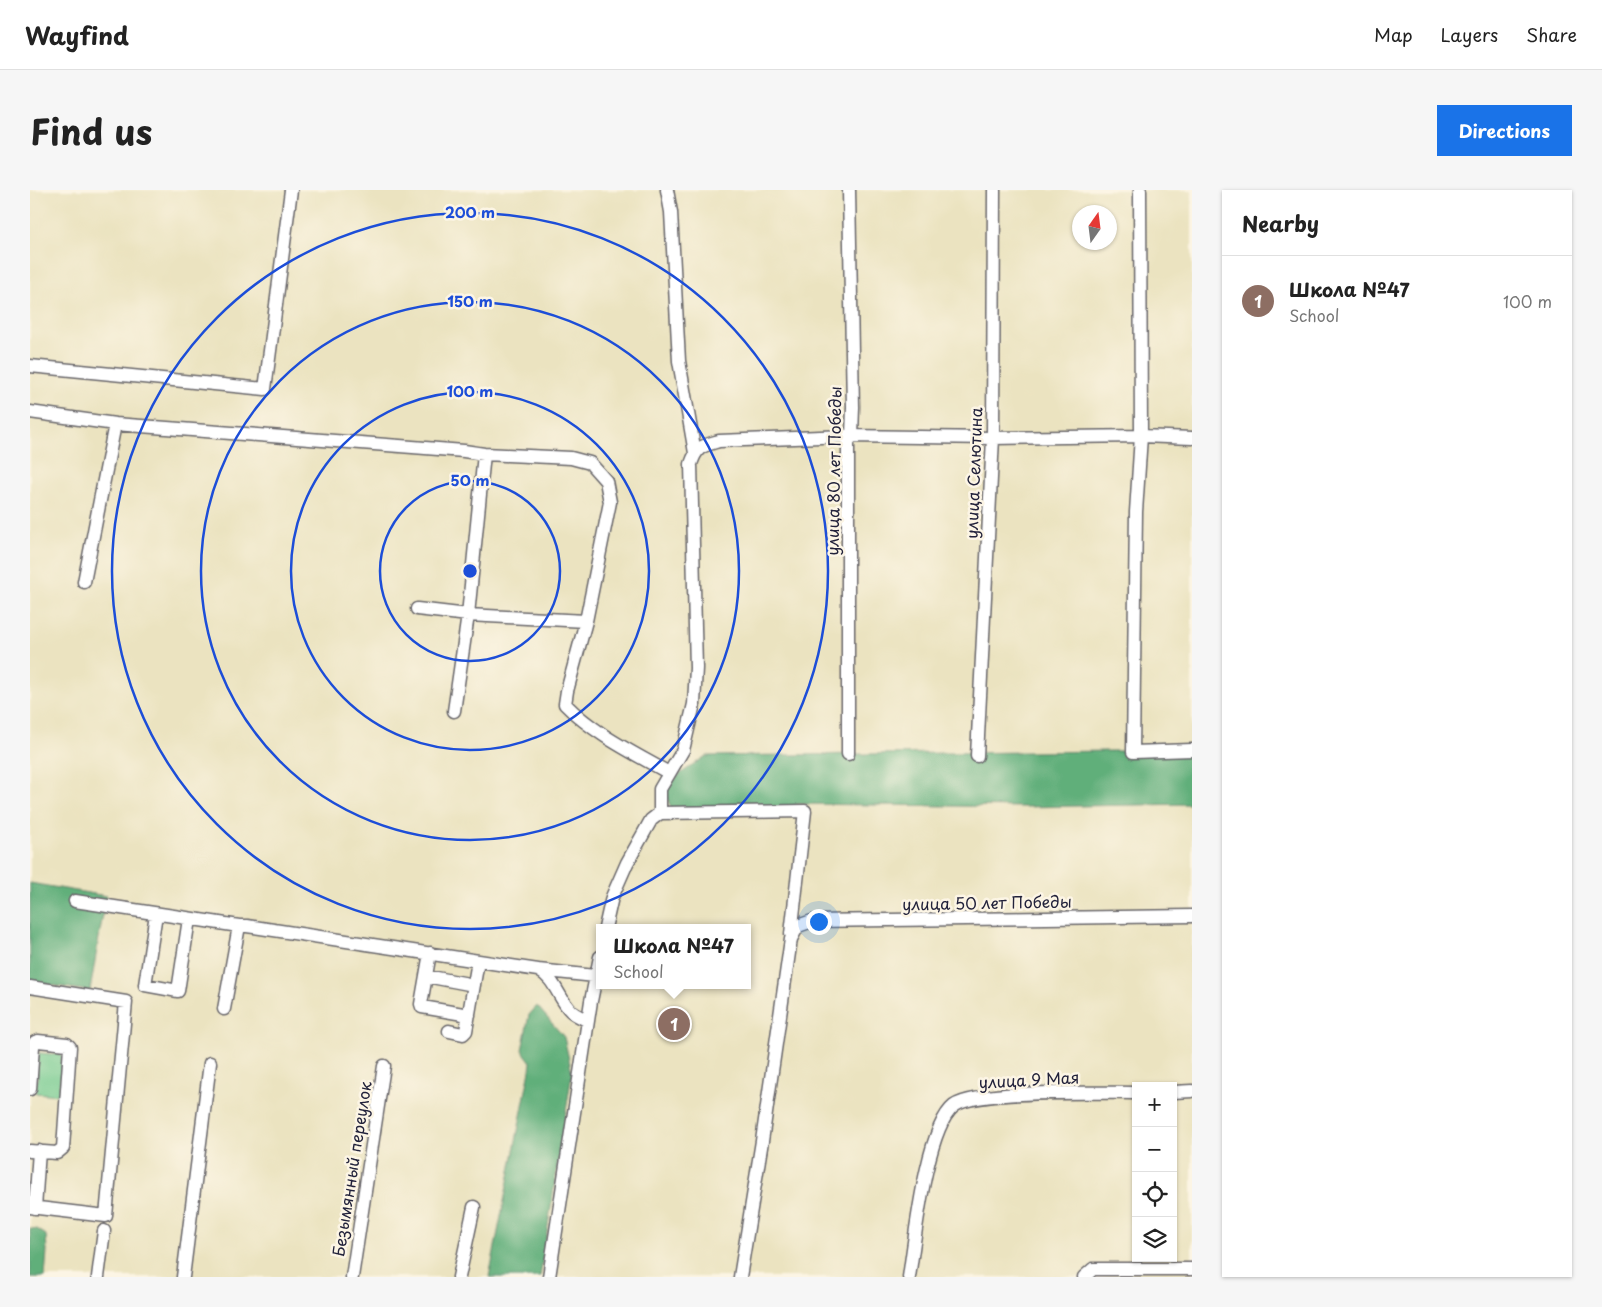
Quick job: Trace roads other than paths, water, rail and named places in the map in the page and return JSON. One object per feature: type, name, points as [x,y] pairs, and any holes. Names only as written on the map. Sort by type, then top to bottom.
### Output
[{"type":"street","points":[[30,366],[265,389],[291,190]]},
{"type":"street","points":[[667,190],[671,212],[679,361],[695,453]]},
{"type":"street","name":"улица 80 лет Победы","points":[[848,754],[848,442],[852,436],[853,408],[849,190]]},
{"type":"street","name":"улица Селютина","points":[[977,756],[993,438],[994,190]]},
{"type":"street","points":[[1140,190],[1140,436],[1136,512],[1133,752],[1192,750]]},
{"type":"street","points":[[30,412],[115,424],[484,454],[571,458],[590,463],[606,481],[610,502],[586,621],[565,704],[576,715],[619,744],[669,773]]},
{"type":"street","points":[[84,582],[115,424]]},
{"type":"street","points":[[660,813],[660,789],[683,750],[694,704],[696,668],[691,464],[695,453],[701,447],[719,441],[852,436],[993,438],[1140,436],[1192,438]]},
{"type":"street","points":[[454,711],[468,615],[484,454]]},
{"type":"street","points":[[417,609],[468,615],[586,621]]},
{"type":"street","points":[[606,924],[612,897],[627,863],[651,820],[660,813],[805,811],[791,939],[740,1277]]},
{"type":"street","points":[[75,901],[538,970],[596,976],[549,1277]]},
{"type":"street","points":[[156,914],[145,985],[178,991],[189,919]]},
{"type":"street","name":"улица 50 лет Победы","points":[[791,939],[798,926],[812,921],[1192,916]]},
{"type":"street","points":[[224,1009],[239,926]]},
{"type":"street","points":[[430,953],[422,1007],[469,1015]]},
{"type":"street","points":[[449,1031],[462,1034],[466,1032],[478,961]]},
{"type":"street","points":[[538,970],[550,979],[571,1011],[588,1022]]},
{"type":"street","points":[[426,976],[474,985]]},
{"type":"street","points":[[30,988],[126,1002],[106,1216],[32,1207],[34,1151],[57,1153],[62,1148],[70,1046],[67,1044],[34,1042],[30,1089]]},
{"type":"street","points":[[183,1277],[210,1063]]},
{"type":"street","name":"Безымянный переулок","points":[[352,1277],[384,1066]]},
{"type":"street","points":[[1177,1092],[1192,1091]]},
{"type":"street","name":"улица 9 Мая","points":[[909,1277],[927,1168],[936,1133],[944,1116],[955,1105],[972,1099],[1000,1095],[1132,1092]]},
{"type":"street","points":[[459,1277],[474,1207]]},
{"type":"street","points":[[98,1277],[104,1231]]},
{"type":"street","points":[[1084,1277],[1093,1269],[1192,1269]]},
{"type":"place","name":"Школа №47","points":[[674,1024]]}]
